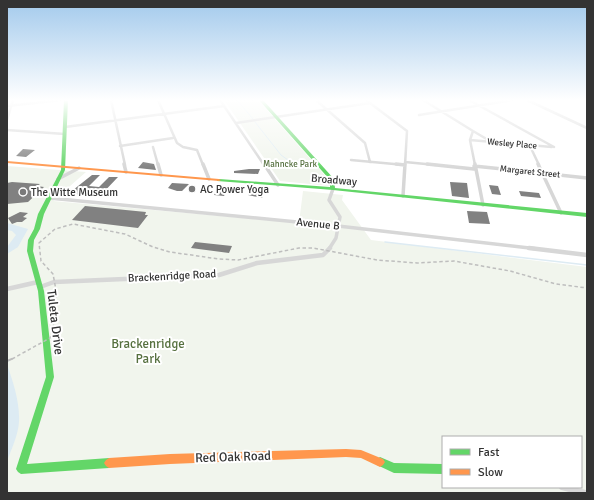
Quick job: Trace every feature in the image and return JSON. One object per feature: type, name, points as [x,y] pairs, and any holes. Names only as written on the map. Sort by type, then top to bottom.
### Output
[{"type":"street","points":[[64,166],[65,123]]},
{"type":"street","points":[[65,127],[91,123]]},
{"type":"street","points":[[116,123],[126,172]]},
{"type":"street","points":[[168,123],[173,138],[180,146],[197,150],[209,179]]},
{"type":"street","points":[[236,123],[278,185]]},
{"type":"street","points":[[282,123],[332,180],[333,189]]},
{"type":"street","points":[[343,123],[366,143],[370,162]]},
{"type":"street","points":[[396,123],[407,132],[404,196]]},
{"type":"street","points":[[460,123],[492,142]]},
{"type":"street","name":"Wesley Place","points":[[470,140],[554,147],[511,123]]},
{"type":"street","points":[[577,123],[587,128]]},
{"type":"street","points":[[7,130],[65,134]]},
{"type":"street","points":[[473,131],[470,140],[474,167],[483,205]]},
{"type":"street","points":[[120,146],[173,138]]},
{"type":"street","points":[[530,146],[544,173],[561,213]]},
{"type":"street","points":[[154,147],[161,175]]},
{"type":"street","name":"Margaret Street","points":[[351,160],[474,167],[587,178]]},
{"type":"street","name":"Broadway","points":[[7,162],[333,189],[587,215]]},
{"type":"street","name":"Tuleta Drive","points":[[21,469],[50,377],[39,284],[30,250],[31,240],[64,166]]},
{"type":"street","points":[[58,180],[79,168]]},
{"type":"street","name":"Brackenridge Road","points":[[7,289],[54,282],[219,275],[257,263],[323,255],[330,250],[336,238],[338,226],[339,214],[329,200],[333,189]]},
{"type":"street","name":"Avenue B","points":[[49,198],[338,226],[587,255]]},
{"type":"street","name":"Red Oak Road","points":[[21,469],[170,459],[346,453],[361,454],[394,468],[442,469]]},
{"type":"street","points":[[566,488],[585,493]]},
{"type":"green space","name":"Mahncke Park","points":[[240,123],[279,123],[330,181],[330,186],[280,181]]},
{"type":"green space","name":"Brackenridge Park","points":[[7,166],[86,172],[53,201],[299,223],[303,191],[343,195],[342,200],[371,240],[587,267],[587,493],[7,493]]},
{"type":"shaded area","points":[[7,223],[28,229],[18,247],[7,254],[7,247],[16,235],[12,231],[7,230]]},
{"type":"shaded area","points":[[7,364],[16,392],[19,422],[7,461]]},
{"type":"building","points":[[23,149],[35,150],[26,157],[16,156]]},
{"type":"building","points":[[143,162],[154,164],[156,170],[138,168]]},
{"type":"building","points":[[260,169],[258,174],[234,173],[234,171]]},
{"type":"building","points":[[92,175],[100,175],[89,186],[99,187],[109,177],[118,177],[99,197],[68,194]]},
{"type":"building","points":[[450,182],[467,183],[469,198],[452,196]]},
{"type":"building","name":"The Witte Museum","points":[[7,183],[40,184],[37,186],[44,187],[28,202],[7,204]]},
{"type":"building","points":[[172,183],[189,184],[182,191],[177,191],[168,188]]},
{"type":"building","points":[[489,185],[498,186],[501,195],[492,194]]},
{"type":"building","points":[[219,187],[228,188],[224,196],[214,195]]},
{"type":"building","points":[[251,189],[265,190],[262,198],[248,195]]},
{"type":"building","points":[[519,191],[539,193],[541,198],[521,196]]},
{"type":"building","points":[[85,206],[146,212],[145,215],[148,215],[138,228],[72,220]]},
{"type":"building","points":[[467,211],[487,212],[490,224],[469,223]]},
{"type":"building","points":[[20,212],[28,213],[23,217],[27,218],[22,222],[12,224],[8,218]]},
{"type":"building","points":[[195,242],[232,246],[229,253],[191,248]]},
{"type":"waterway","points":[[256,123],[281,155],[295,165]]},
{"type":"waterway","points":[[385,242],[587,265]]},
{"type":"railway","points":[[13,358],[50,338],[53,332],[56,290],[53,274],[41,261],[39,243],[55,229],[73,224],[125,234],[153,247],[170,252],[219,259],[238,260],[299,248],[313,248],[377,260],[417,263],[454,261],[510,271],[556,284],[587,288]]},
{"type":"railway","points":[[7,361],[13,358]]},
{"type":"traffic: fast","points":[[65,123],[63,170],[41,214],[37,229],[31,240],[30,251],[41,291],[50,377],[21,469],[109,463]]},
{"type":"traffic: fast","points":[[282,123],[332,180],[333,189]]},
{"type":"traffic: fast","points":[[219,180],[333,189],[587,215]]},
{"type":"traffic: fast","points":[[380,462],[394,468],[442,469]]},
{"type":"traffic: slow","points":[[7,162],[219,180]]},
{"type":"traffic: slow","points":[[109,463],[170,459],[346,453],[361,454],[380,462]]},
{"type":"place","name":"AC Power Yoga","points":[[192,189]]},
{"type":"place","name":"The Witte Museum","points":[[23,192]]}]
